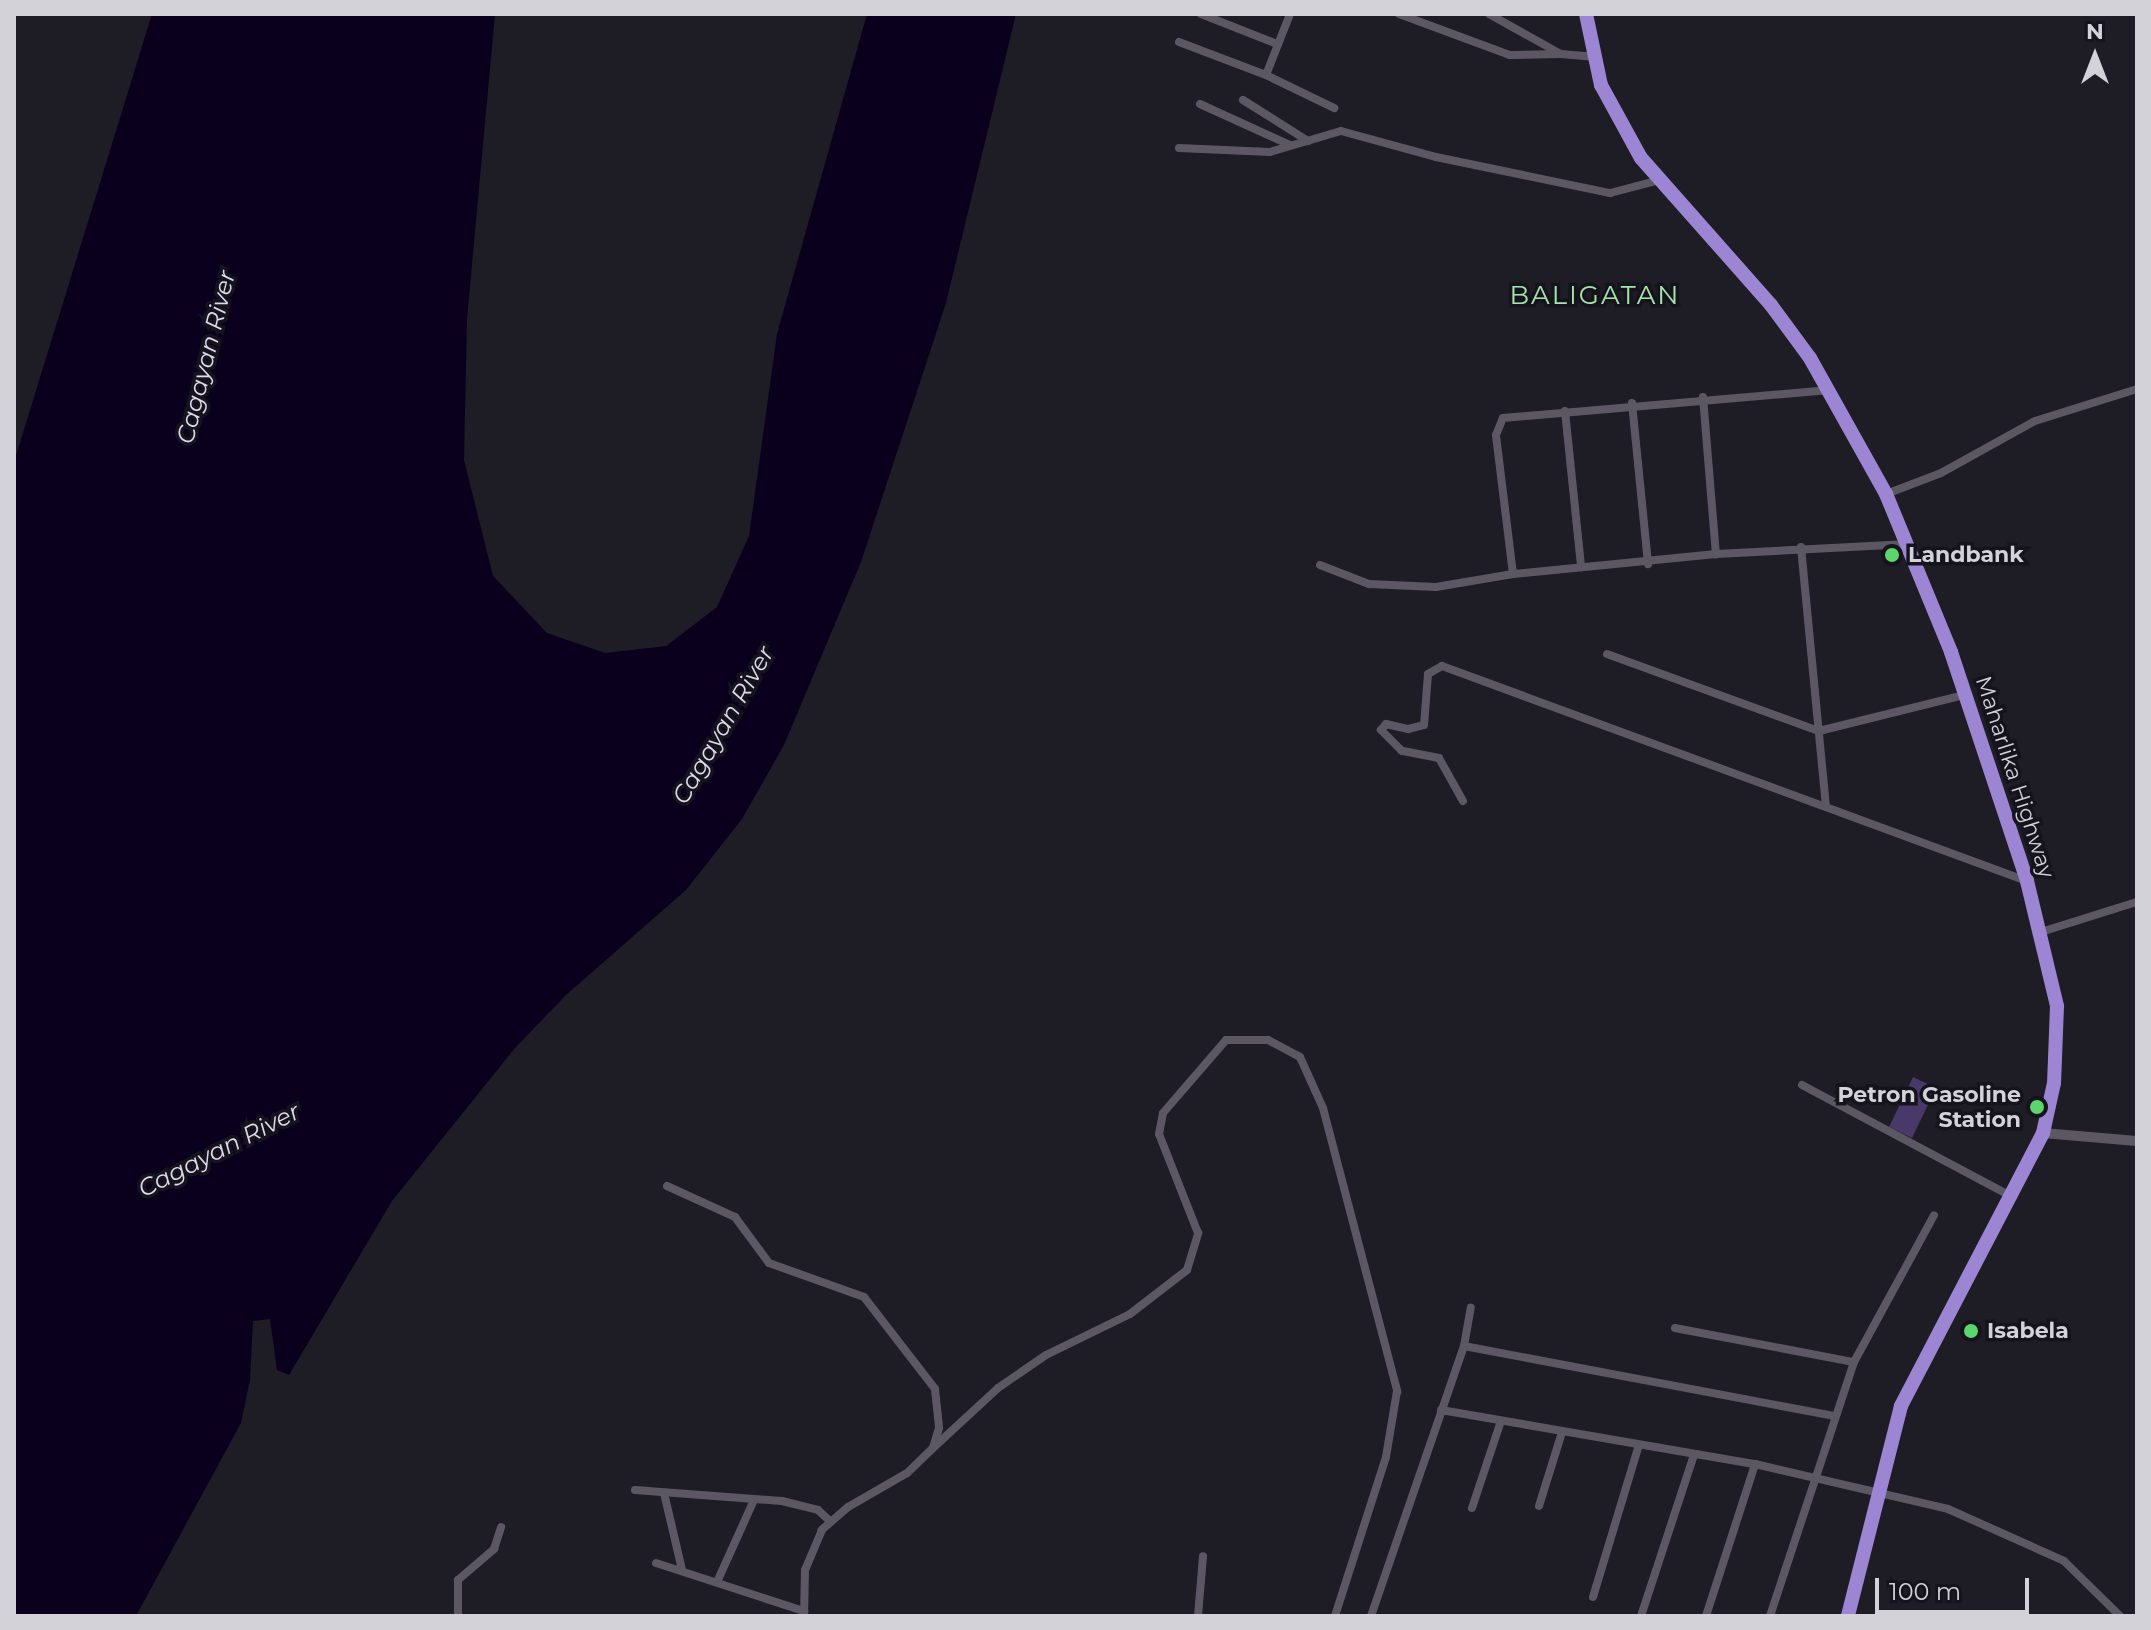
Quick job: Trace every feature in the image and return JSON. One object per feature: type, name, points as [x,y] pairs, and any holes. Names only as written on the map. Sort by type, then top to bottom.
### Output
[{"type":"highway","name":"Maharlika Highway","points":[[1586,14],[1601,85],[1656,181],[1771,305],[1831,390],[1886,494],[1909,544],[1965,695],[2027,881],[2057,1006],[2054,1083],[2043,1133],[2014,1197],[1916,1374],[1878,1490],[1848,1616]]},
{"type":"street","points":[[1201,14],[1277,44]]},
{"type":"street","points":[[1266,75],[1290,14]]},
{"type":"street","points":[[1399,14],[1423,18],[1510,55],[1593,57]]},
{"type":"street","points":[[1489,14],[1561,54]]},
{"type":"street","points":[[1179,42],[1266,75],[1334,108]]},
{"type":"street","points":[[1243,100],[1308,141]]},
{"type":"street","points":[[1200,104],[1290,145]]},
{"type":"street","points":[[1179,148],[1270,152],[1351,133],[1436,157],[1610,193],[1656,181]]},
{"type":"street","points":[[1886,494],[1941,473],[2035,421],[2137,389]]},
{"type":"street","points":[[1513,574],[1496,428],[1503,418],[1632,403],[1831,390]]},
{"type":"street","points":[[1703,397],[1716,554]]},
{"type":"street","points":[[1632,403],[1648,564]]},
{"type":"street","points":[[1565,411],[1581,567]]},
{"type":"street","points":[[1320,565],[1353,580],[1394,587],[1436,587],[1513,574],[1648,564],[1716,554],[1801,547],[1909,544]]},
{"type":"street","points":[[1801,547],[1826,806]]},
{"type":"street","points":[[1607,654],[1819,731],[1965,695]]},
{"type":"street","points":[[1463,801],[1439,758],[1402,751],[1381,730],[1386,724],[1408,729],[1424,725],[1428,674],[1442,666],[2027,881]]},
{"type":"street","points":[[2041,932],[2137,902]]},
{"type":"street","points":[[656,1563],[804,1613],[810,1554],[830,1521],[907,1473],[1010,1380],[1046,1355],[1130,1314],[1187,1270],[1198,1233],[1159,1123],[1177,1093],[1226,1040],[1268,1040],[1300,1057],[1323,1108],[1397,1391],[1386,1457],[1335,1616]]},
{"type":"street","points":[[1802,1085],[2014,1197]]},
{"type":"street","points":[[2043,1133],[2137,1141]]},
{"type":"street","points":[[667,1186],[735,1217],[769,1263],[864,1297],[935,1389],[939,1428],[933,1448]]},
{"type":"street","points":[[1770,1616],[1833,1416],[1854,1362],[1934,1215]]},
{"type":"street","points":[[1371,1616],[1464,1346],[1471,1308]]},
{"type":"street","points":[[1675,1328],[1854,1362]]},
{"type":"street","points":[[1464,1346],[1833,1416]]},
{"type":"street","points":[[1441,1410],[1755,1464],[1878,1490],[1948,1509],[2037,1545],[2064,1561],[2120,1616]]},
{"type":"street","points":[[1472,1508],[1501,1421]]},
{"type":"street","points":[[1539,1506],[1562,1432]]},
{"type":"street","points":[[1593,1597],[1639,1445]]},
{"type":"street","points":[[1641,1616],[1694,1455]]},
{"type":"street","points":[[1706,1616],[1755,1464]]},
{"type":"street","points":[[635,1490],[803,1505],[830,1521]]},
{"type":"street","points":[[664,1493],[682,1570]]},
{"type":"street","points":[[717,1582],[754,1500]]},
{"type":"street","points":[[458,1616],[458,1580],[494,1549],[501,1527]]},
{"type":"street","points":[[1198,1616],[1203,1556]]},
{"type":"shaded area","points":[[1913,1077],[1936,1088],[1912,1138],[1889,1127]]},
{"type":"water","name":"Cagayan River","points":[[152,14],[495,14],[467,319],[464,460],[493,576],[547,633],[605,653],[666,646],[717,607],[749,536],[777,334],[867,14],[1016,14],[946,303],[861,562],[784,745],[742,819],[686,890],[566,995],[515,1048],[392,1201],[289,1375],[277,1370],[270,1319],[253,1321],[250,1380],[241,1423],[136,1616],[14,1616],[14,462]]},
{"type":"place","name":"Landbank","points":[[1892,555]]},
{"type":"place","name":"Petron Gasoline Station","points":[[2037,1107]]},
{"type":"place","name":"Isabela","points":[[1971,1331]]},
{"type":"district","name":"BALIGATAN","points":[[1595,296]]}]
